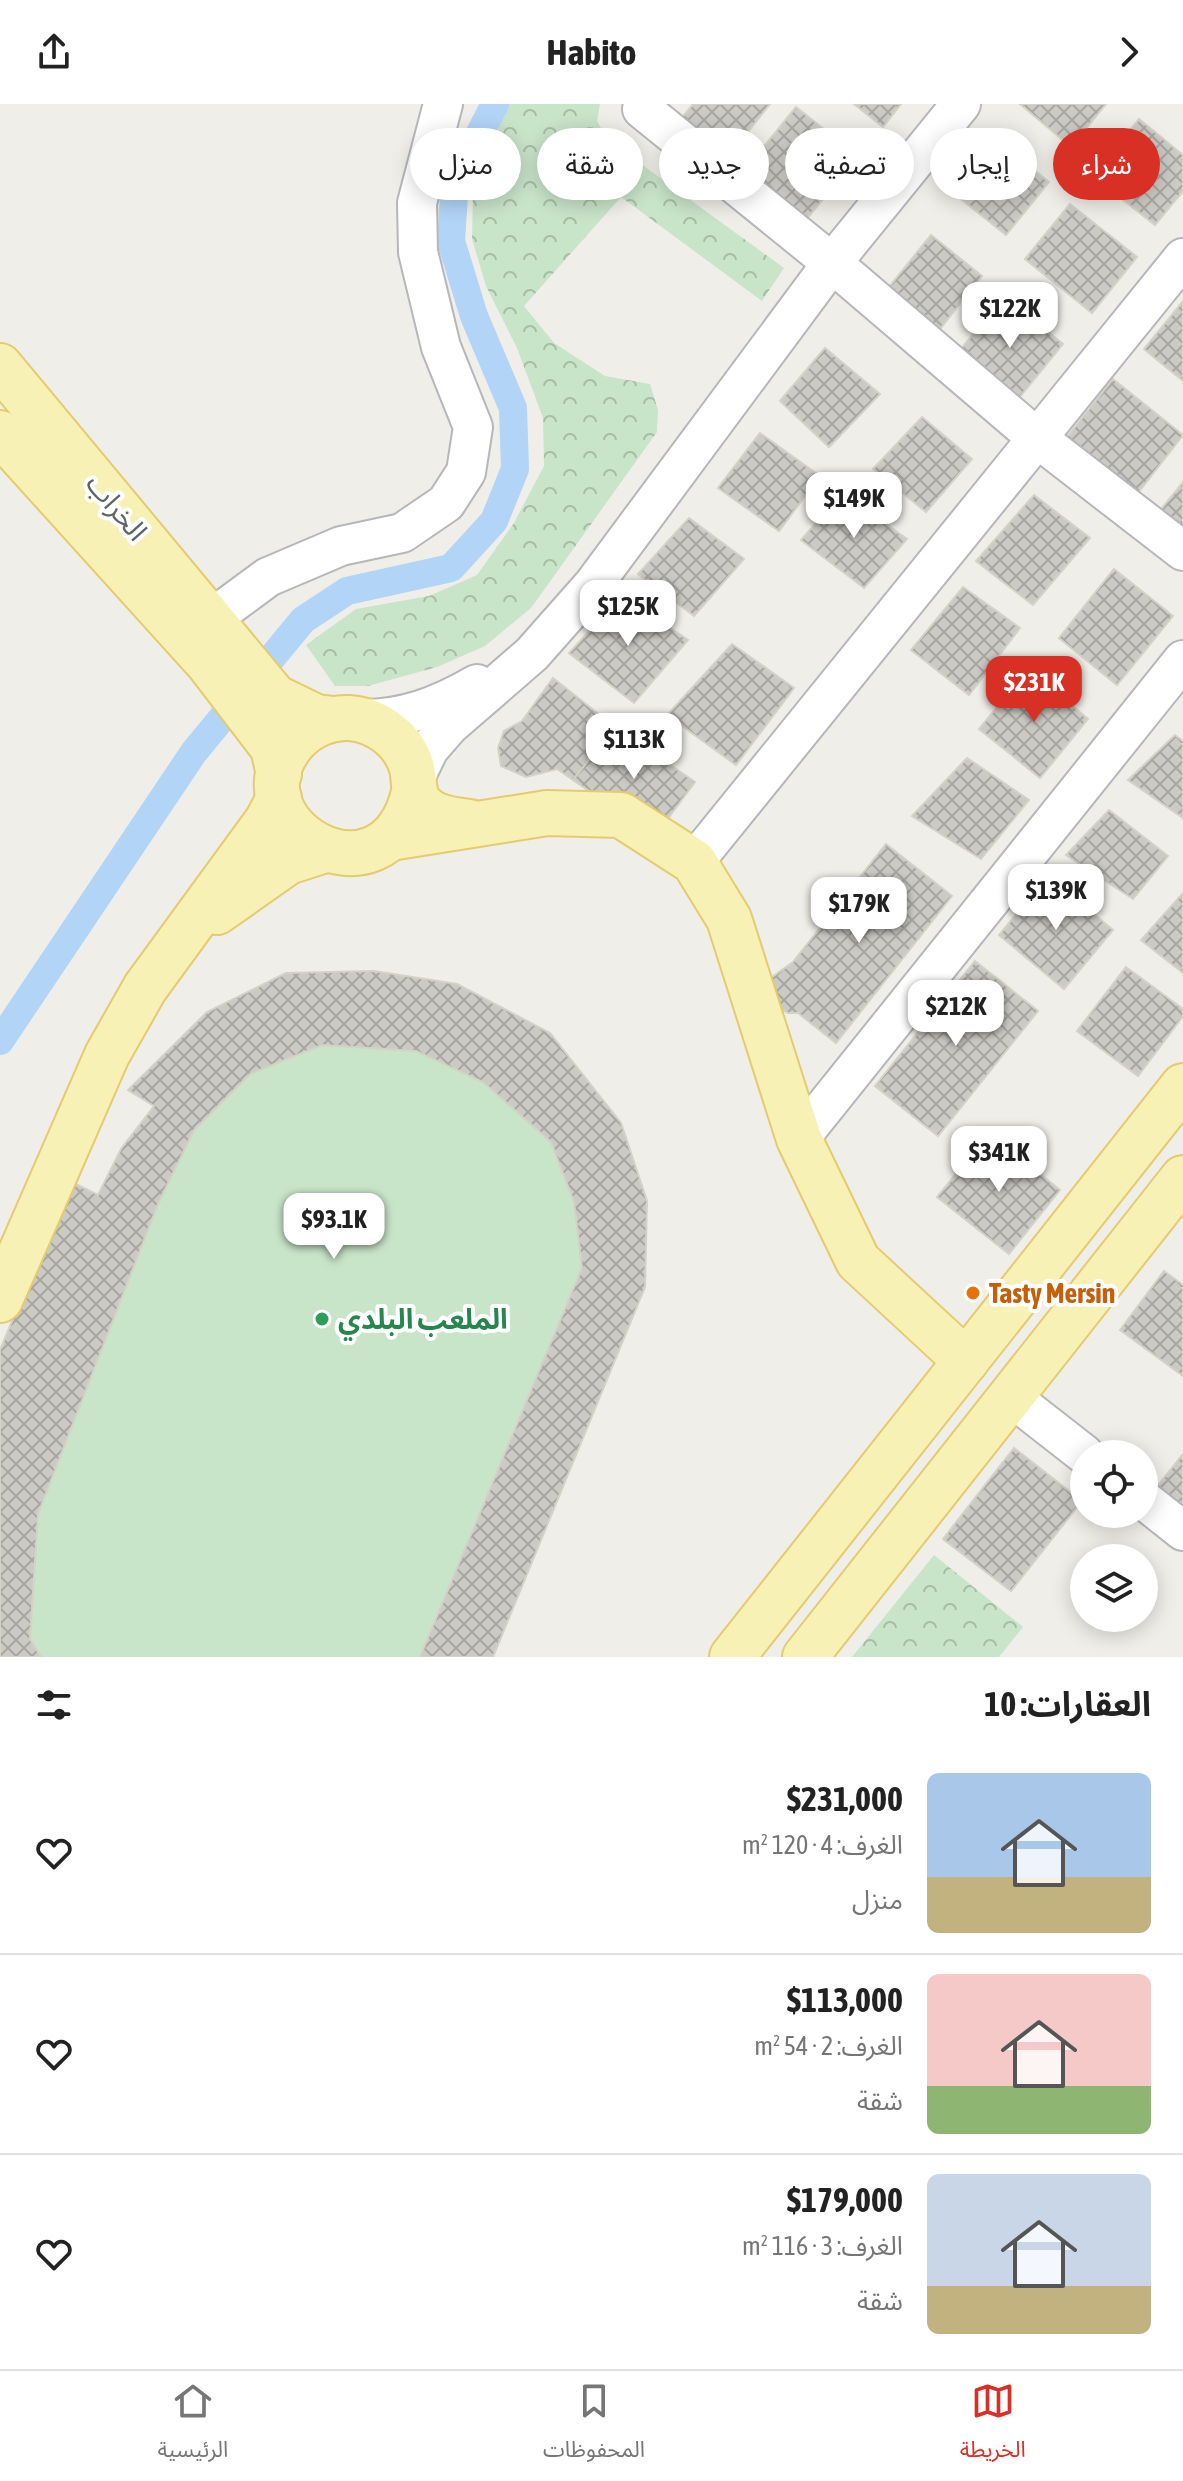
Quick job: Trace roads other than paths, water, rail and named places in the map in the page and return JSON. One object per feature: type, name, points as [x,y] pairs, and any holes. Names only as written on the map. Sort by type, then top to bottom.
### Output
[{"type":"main road","name":"الخراب","points":[[0,366],[218,643]]},
{"type":"main road","points":[[0,433],[218,643],[263,708],[290,823],[299,834],[325,850]]},
{"type":"main road","points":[[263,708],[347,719],[392,736],[407,756],[414,786],[430,812],[452,820],[477,822]]},
{"type":"main road","points":[[0,1300],[107,1055],[145,988],[267,821],[289,748],[309,729],[347,719]]},
{"type":"main road","points":[[390,838],[402,825],[414,786]]},
{"type":"main road","points":[[175,948],[236,895],[288,862],[325,850],[360,853],[390,838],[547,813],[621,815],[694,862],[729,919],[799,1139],[858,1261],[966,1361]]},
{"type":"main road","points":[[732,1657],[1183,1086]]},
{"type":"main road","points":[[805,1657],[1183,1178]]},
{"type":"street","points":[[218,643],[268,577],[341,546],[402,533],[446,503],[466,472],[473,427],[441,347],[418,252],[417,203],[443,104]]},
{"type":"street","points":[[647,104],[642,109],[832,263],[1037,438],[1183,551]]},
{"type":"street","points":[[414,786],[429,749],[449,726],[532,654],[593,585],[832,263],[961,104]]},
{"type":"street","points":[[694,862],[1183,258]]},
{"type":"street","points":[[347,719],[386,720],[414,714],[451,699],[532,654]]},
{"type":"street","points":[[799,1139],[1183,660]]},
{"type":"street","points":[[1011,1397],[1070,1443]]},
{"type":"street","points":[[1158,1511],[1183,1531]]},
{"type":"waterway","points":[[0,1041],[194,752],[303,620],[347,591],[451,568],[494,521],[515,469],[513,408],[474,316],[451,241],[455,181],[495,104]]},
{"type":"place","name":"Tasty Mersin","points":[[973,1293]]},
{"type":"place","name":"الملعب البلدي","points":[[322,1319]]}]
